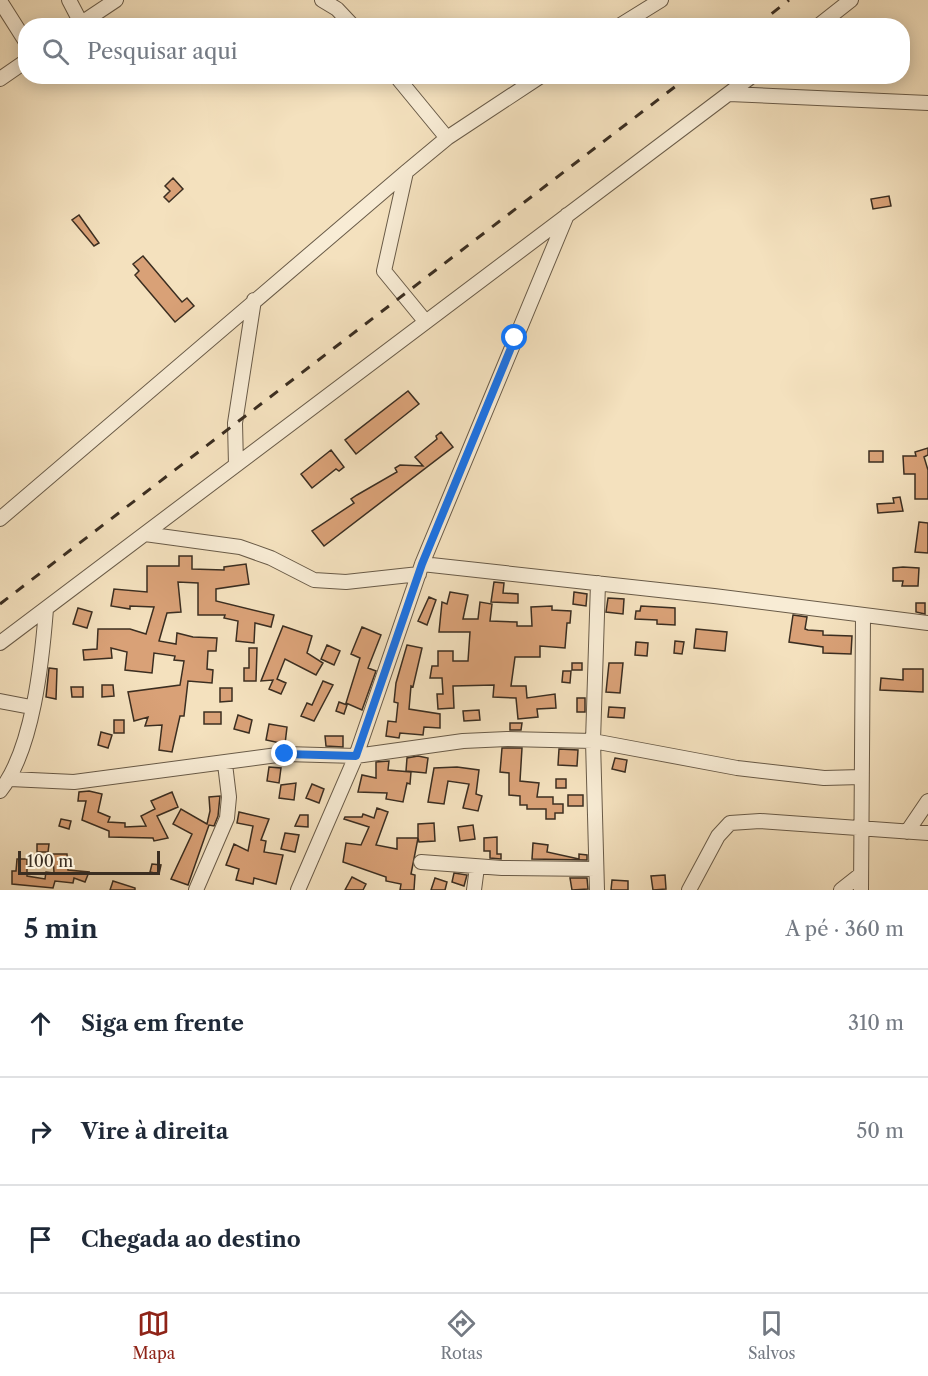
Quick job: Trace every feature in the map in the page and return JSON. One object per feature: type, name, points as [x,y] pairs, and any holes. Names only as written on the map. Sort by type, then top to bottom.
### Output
[{"type":"street","points":[[69,0],[76,18]]},
{"type":"street","points":[[88,18],[116,0]]},
{"type":"street","points":[[322,0],[337,9],[345,18]]},
{"type":"street","points":[[632,18],[661,0]]},
{"type":"street","points":[[828,18],[851,0]]},
{"type":"street","points":[[0,1],[18,29]]},
{"type":"street","points":[[0,79],[18,67]]},
{"type":"street","points":[[403,84],[447,138]]},
{"type":"street","points":[[0,519],[254,300],[447,138],[529,84]]},
{"type":"street","points":[[0,643],[742,84]]},
{"type":"street","points":[[729,94],[928,104]]},
{"type":"street","points":[[406,172],[384,271],[425,321]]},
{"type":"street","points":[[298,890],[356,756],[420,569],[568,213]]},
{"type":"street","points":[[236,465],[235,423],[244,380],[254,300]]},
{"type":"street","points":[[145,534],[240,547],[271,558],[314,580],[346,582],[420,569],[598,583],[928,624]]},
{"type":"street","points":[[597,890],[593,741],[598,583]]},
{"type":"street","points":[[0,791],[10,779],[21,755],[42,650],[46,609]]},
{"type":"street","points":[[861,890],[863,617]]},
{"type":"street","points":[[0,701],[31,707]]},
{"type":"street","points":[[10,779],[74,782],[225,764],[285,754],[356,756],[463,741],[507,739],[593,741],[737,768],[824,778],[861,777]]},
{"type":"street","points":[[196,890],[227,818],[230,797],[225,764]]},
{"type":"street","points":[[907,832],[928,801]]},
{"type":"street","points":[[689,890],[718,836],[730,823],[760,821],[928,833]]},
{"type":"street","points":[[421,862],[477,867],[596,868]]},
{"type":"street","points":[[474,890],[477,867]]},
{"type":"street","points":[[841,890],[860,875]]},
{"type":"building","points":[[173,178],[183,189],[169,202],[164,197],[170,191],[165,186]]},
{"type":"building","points":[[889,196],[891,206],[873,209],[871,199]]},
{"type":"building","points":[[79,215],[99,243],[94,246],[72,220]]},
{"type":"building","points":[[143,256],[182,302],[187,298],[194,306],[175,322],[135,275],[139,271],[133,264]]},
{"type":"building","points":[[408,391],[419,404],[356,454],[345,440]]},
{"type":"building","points":[[441,432],[453,447],[324,546],[312,531],[354,503],[351,499],[397,472],[395,468],[400,465],[423,466],[415,457],[437,439],[436,436]]},
{"type":"building","points":[[928,448],[928,455],[924,457],[928,470],[928,499],[915,499],[915,474],[904,474],[903,456],[916,456],[915,452]]},
{"type":"building","points":[[331,450],[344,467],[339,471],[336,469],[312,488],[301,474]]},
{"type":"building","points":[[869,451],[883,451],[883,462],[869,462]]},
{"type":"building","points":[[900,497],[903,511],[878,513],[877,504],[894,503],[893,498]]},
{"type":"building","points":[[919,522],[928,523],[928,553],[915,552]]},
{"type":"building","points":[[179,556],[192,556],[192,569],[224,570],[224,567],[246,564],[249,584],[216,589],[216,601],[274,615],[271,627],[255,623],[254,643],[236,641],[238,621],[224,618],[225,615],[198,615],[198,583],[178,582],[181,612],[167,613],[159,641],[176,644],[177,633],[193,637],[217,638],[216,651],[208,651],[207,669],[213,670],[212,683],[188,681],[184,716],[180,716],[172,752],[159,750],[162,725],[145,726],[148,717],[134,721],[128,692],[180,685],[184,661],[174,660],[175,656],[154,653],[152,673],[125,670],[127,652],[111,648],[112,658],[84,660],[83,650],[97,649],[98,629],[130,629],[146,634],[154,607],[130,606],[130,609],[111,606],[114,589],[147,592],[147,566],[179,566]]},
{"type":"building","points":[[893,568],[919,568],[918,586],[902,586],[903,581],[893,581]]},
{"type":"building","points":[[494,582],[504,583],[503,593],[518,594],[518,603],[491,602]]},
{"type":"building","points":[[450,592],[468,595],[463,619],[478,619],[480,602],[492,604],[490,621],[517,622],[517,626],[532,626],[531,607],[552,606],[552,610],[571,611],[570,623],[567,623],[565,648],[540,646],[540,657],[515,657],[511,686],[526,686],[527,698],[555,694],[556,708],[537,709],[538,717],[518,719],[516,698],[493,697],[494,685],[453,686],[454,708],[438,709],[437,694],[443,694],[442,678],[430,678],[432,666],[438,666],[438,651],[453,651],[453,661],[468,661],[470,632],[439,632],[442,602],[447,604]]},
{"type":"building","points":[[574,592],[587,594],[586,606],[573,604]]},
{"type":"building","points":[[429,597],[436,600],[427,625],[418,621]]},
{"type":"building","points":[[608,598],[624,599],[623,614],[606,612]]},
{"type":"building","points":[[916,603],[925,603],[925,614],[916,612]]},
{"type":"building","points":[[641,606],[675,608],[675,625],[657,624],[657,620],[635,619],[636,611],[640,611]]},
{"type":"building","points":[[78,608],[92,612],[87,628],[73,624]]},
{"type":"building","points":[[793,615],[807,617],[805,629],[823,631],[823,635],[852,636],[851,654],[823,653],[823,647],[789,642]]},
{"type":"building","points":[[283,626],[312,636],[307,653],[323,663],[316,675],[285,659],[277,679],[286,683],[281,694],[269,689],[273,680],[261,681]]},
{"type":"building","points":[[362,627],[381,635],[368,668],[376,671],[362,710],[346,703],[360,658],[351,654]]},
{"type":"building","points":[[696,629],[727,632],[725,651],[694,648]]},
{"type":"building","points":[[675,641],[684,642],[682,654],[674,653]]},
{"type":"building","points":[[636,642],[648,643],[647,656],[635,655]]},
{"type":"building","points":[[327,645],[340,651],[334,665],[321,659]]},
{"type":"building","points":[[407,645],[422,648],[413,687],[411,686],[409,709],[440,714],[440,728],[424,727],[423,735],[400,733],[399,738],[386,736],[388,721],[396,722],[398,703],[394,702],[396,683]]},
{"type":"building","points":[[249,648],[257,648],[256,681],[244,681],[244,668],[249,668]]},
{"type":"building","points":[[572,663],[582,663],[582,670],[572,670]]},
{"type":"building","points":[[609,663],[623,663],[620,693],[606,692]]},
{"type":"building","points":[[49,668],[57,669],[56,699],[46,697]]},
{"type":"building","points":[[903,669],[923,669],[923,692],[880,690],[881,678],[903,680]]},
{"type":"building","points":[[563,671],[571,671],[570,683],[562,682]]},
{"type":"building","points":[[323,681],[333,685],[314,721],[301,716],[307,703],[312,705]]},
{"type":"building","points":[[102,685],[113,685],[114,696],[102,697]]},
{"type":"building","points":[[71,687],[83,687],[83,697],[72,697]]},
{"type":"building","points":[[220,688],[232,688],[232,701],[220,702]]},
{"type":"building","points":[[577,698],[585,698],[585,712],[577,712]]},
{"type":"building","points":[[339,702],[347,705],[344,714],[336,711]]},
{"type":"building","points":[[609,707],[625,708],[624,718],[608,717]]},
{"type":"building","points":[[479,710],[480,720],[464,721],[463,711]]},
{"type":"building","points":[[204,712],[221,712],[221,724],[204,724]]},
{"type":"building","points":[[238,715],[252,720],[249,733],[234,729]]},
{"type":"building","points":[[114,720],[124,720],[124,733],[114,733]]},
{"type":"building","points":[[510,723],[522,723],[521,730],[510,730]]},
{"type":"building","points":[[269,724],[287,727],[285,744],[266,740]]},
{"type":"building","points":[[101,732],[112,735],[108,748],[98,745]]},
{"type":"building","points":[[325,736],[343,736],[343,747],[326,746]]},
{"type":"building","points":[[502,748],[522,748],[520,781],[539,783],[537,797],[553,797],[553,804],[563,804],[563,813],[555,813],[555,819],[546,819],[546,809],[527,809],[527,805],[520,805],[520,796],[509,795],[509,773],[500,772]]},
{"type":"building","points":[[559,749],[578,750],[577,766],[558,765]]},
{"type":"building","points":[[418,756],[428,758],[426,773],[406,771],[407,758]]},
{"type":"building","points":[[615,758],[627,760],[625,772],[612,769]]},
{"type":"building","points":[[389,761],[388,770],[411,772],[410,784],[407,783],[403,802],[386,799],[387,793],[358,792],[362,775],[376,778],[376,762]]},
{"type":"building","points":[[269,767],[281,768],[279,783],[267,781]]},
{"type":"building","points":[[457,767],[479,770],[476,794],[482,796],[478,811],[463,808],[469,784],[448,781],[444,804],[428,802],[434,768]]},
{"type":"building","points":[[556,779],[566,779],[566,788],[556,788]]},
{"type":"building","points":[[296,783],[294,800],[279,798],[281,785]]},
{"type":"building","points":[[312,784],[324,789],[319,803],[306,798]]},
{"type":"building","points":[[89,791],[102,794],[98,812],[110,817],[108,822],[125,823],[125,827],[146,826],[141,816],[155,809],[151,801],[172,792],[178,807],[157,816],[168,838],[154,841],[153,838],[109,837],[109,831],[82,820],[86,801],[78,801],[79,792]]},
{"type":"building","points":[[568,795],[583,795],[583,806],[568,806]]},
{"type":"building","points":[[220,796],[218,816],[214,826],[209,825],[188,885],[171,879],[192,834],[173,824],[181,809],[207,824],[210,811],[209,797]]},
{"type":"building","points":[[377,808],[388,812],[376,845],[397,849],[397,838],[418,838],[411,874],[415,875],[414,890],[400,890],[401,884],[386,881],[386,877],[343,862],[346,843],[361,845],[369,827],[344,819],[345,817],[362,817],[363,814],[374,818]]},
{"type":"building","points":[[239,812],[269,819],[261,840],[266,841],[264,852],[283,855],[276,884],[254,878],[253,884],[236,880],[239,869],[226,865],[234,844],[248,851],[253,826],[237,823]]},
{"type":"building","points":[[300,815],[308,815],[308,827],[295,826]]},
{"type":"building","points":[[61,819],[71,821],[69,829],[59,826]]},
{"type":"building","points":[[434,823],[435,841],[419,842],[418,824]]},
{"type":"building","points":[[473,825],[475,839],[460,841],[458,827]]},
{"type":"building","points":[[285,833],[299,835],[295,852],[281,849]]},
{"type":"building","points":[[497,837],[497,854],[501,854],[501,859],[490,858],[490,851],[484,851],[484,838]]},
{"type":"building","points":[[533,843],[548,845],[547,852],[579,859],[579,854],[587,855],[587,860],[532,859]]},
{"type":"building","points":[[37,844],[49,844],[48,852],[37,852]]},
{"type":"building","points":[[53,854],[67,854],[68,870],[89,872],[85,882],[74,878],[73,883],[55,881],[53,888],[12,884],[12,871],[16,871],[17,859],[27,859],[27,876],[45,879],[46,872],[54,873]]},
{"type":"building","points":[[152,864],[161,865],[159,874],[150,872]]},
{"type":"building","points":[[454,873],[467,875],[464,886],[452,882]]},
{"type":"building","points":[[665,875],[666,889],[653,890],[651,876]]},
{"type":"building","points":[[352,877],[366,884],[363,890],[345,890]]},
{"type":"building","points":[[435,878],[447,882],[445,890],[431,890]]},
{"type":"building","points":[[570,878],[587,878],[588,889],[572,890]]},
{"type":"building","points":[[612,880],[628,881],[628,890],[611,890]]},
{"type":"building","points":[[113,881],[135,888],[135,890],[110,890]]},
{"type":"railway","points":[[766,18],[789,0]]},
{"type":"railway","points":[[0,604],[679,84]]},
{"type":"route","points":[[285,754],[356,756],[422,564],[515,338]]}]
